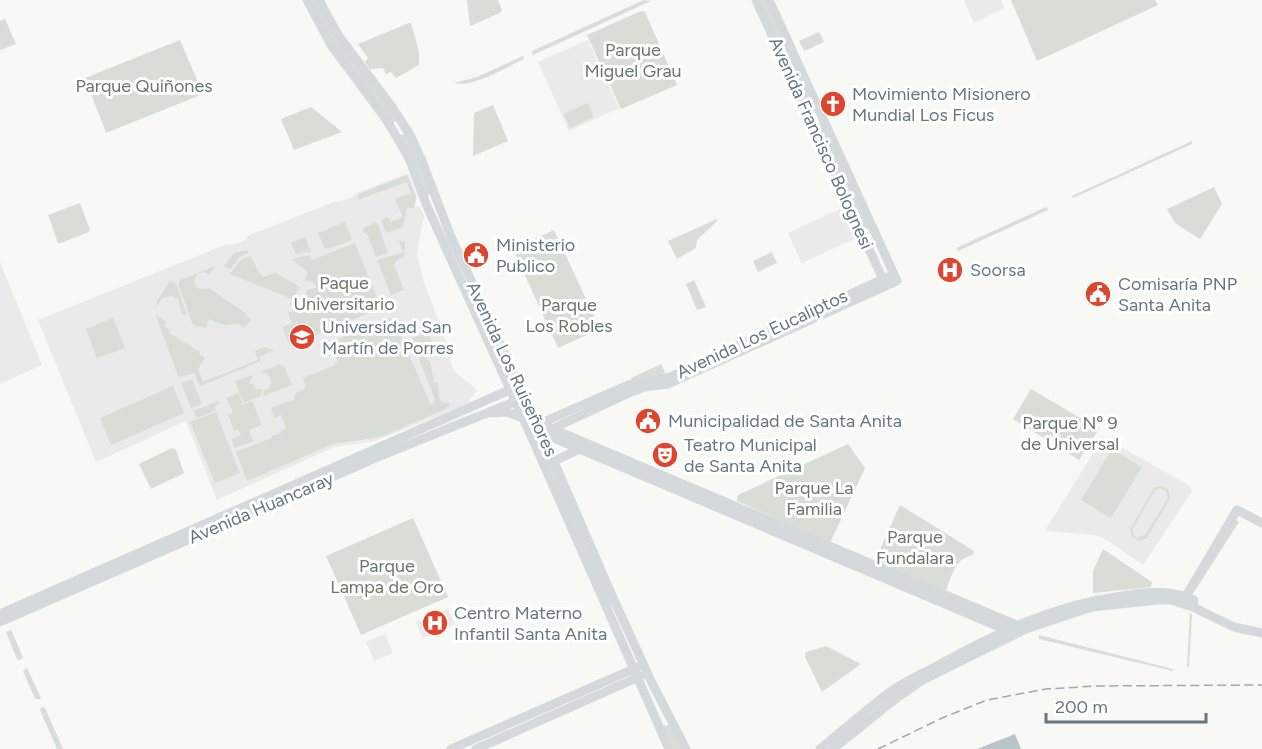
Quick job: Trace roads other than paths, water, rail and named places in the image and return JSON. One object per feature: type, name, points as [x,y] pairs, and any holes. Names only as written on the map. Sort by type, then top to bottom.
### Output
[{"type":"main road","name":"Avenida Los Ruiseñores","points":[[307,0],[331,45],[385,118],[409,158],[426,204],[514,388],[540,429],[645,669],[686,749]]},
{"type":"main road","name":"Avenida Los Ruiseñores","points":[[319,0],[338,35],[410,135],[514,388]]},
{"type":"main road","name":"Avenida Francisco Bolognesi","points":[[756,0],[884,283]]},
{"type":"main road","name":"Avenida Francisco Bolognesi","points":[[769,0],[896,277]]},
{"type":"main road","name":"Avenida Los Eucaliptos","points":[[540,429],[552,428],[645,387],[668,384],[896,277]]},
{"type":"main road","name":"Avenida Los Eucaliptos","points":[[530,434],[628,385],[670,377],[884,283]]},
{"type":"main road","name":"Avenida Huancaray","points":[[0,614],[514,388]]},
{"type":"main road","name":"Avenida Los Ruiseñores","points":[[520,399],[523,418],[669,749]]},
{"type":"main road","name":"Avenida Huancaray","points":[[0,622],[520,399]]},
{"type":"main road","points":[[484,413],[507,412],[523,418]]},
{"type":"main road","points":[[573,417],[573,430],[577,438]]},
{"type":"main road","points":[[552,428],[1012,630]]},
{"type":"main road","points":[[540,429],[580,449],[1012,630]]},
{"type":"main road","points":[[554,461],[580,449]]},
{"type":"main road","points":[[1190,602],[1241,512],[1262,523]]},
{"type":"main road","points":[[820,749],[889,693],[954,654],[1056,610],[1091,600],[1156,592],[1190,602],[1234,627],[1262,633]]},
{"type":"main road","points":[[833,749],[921,681],[1012,630],[1026,629],[1092,607],[1156,600],[1190,602]]},
{"type":"main road","points":[[476,749],[645,669]]},
{"type":"main road","points":[[451,749],[636,674]]},
{"type":"railway","points":[[878,749],[942,718],[987,700],[1046,689],[1097,686],[1262,685]]},
{"type":"place","name":"Movimiento Misionero Mundial Los Ficus","points":[[833,104]]},
{"type":"place","name":"Ministerio Publico","points":[[476,255]]},
{"type":"place","name":"Soorsa","points":[[950,270]]},
{"type":"place","name":"Comisaría PNP Santa Anita","points":[[1098,294]]},
{"type":"place","name":"Universidad San Martín de Porres","points":[[302,337]]},
{"type":"place","name":"Municipalidad de Santa Anita","points":[[648,421]]},
{"type":"place","name":"Teatro Municipal de Santa Anita","points":[[665,455]]},
{"type":"place","name":"Centro Materno Infantil Santa Anita","points":[[435,623]]},
{"type":"park label","name":"Parque Miguel Grau","points":[[633,60]]},
{"type":"park label","name":"Parque Quiñones","points":[[144,86]]},
{"type":"park label","name":"Paque Universitario","points":[[344,293]]},
{"type":"park label","name":"Parque Los Robles","points":[[569,315]]},
{"type":"park label","name":"Parque Nº 9 de Universal","points":[[1070,433]]},
{"type":"park label","name":"Parque La Familia","points":[[814,498]]},
{"type":"park label","name":"Parque Fundalara","points":[[915,547]]},
{"type":"park label","name":"Parque Lampa de Oro","points":[[387,576]]}]
